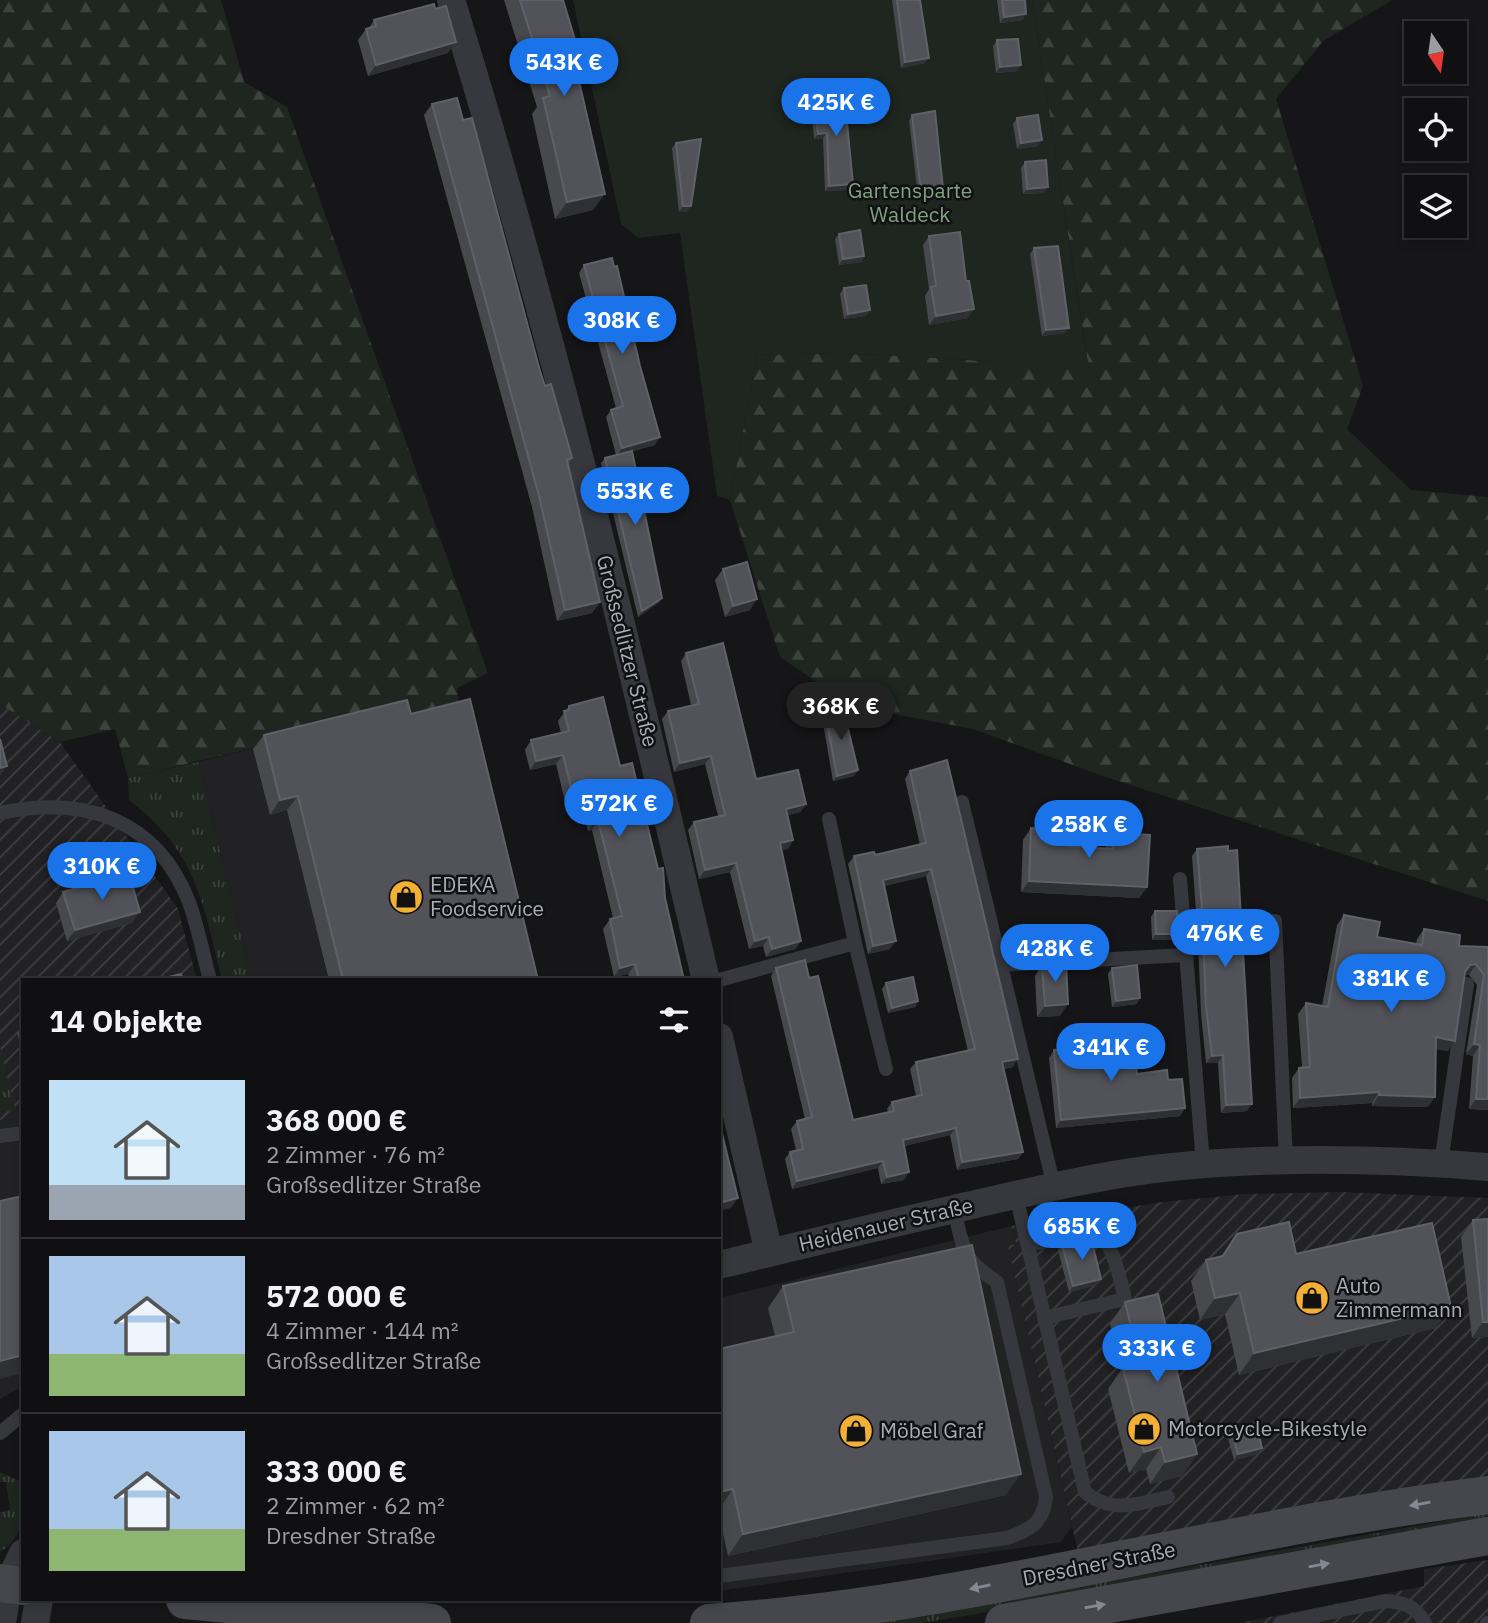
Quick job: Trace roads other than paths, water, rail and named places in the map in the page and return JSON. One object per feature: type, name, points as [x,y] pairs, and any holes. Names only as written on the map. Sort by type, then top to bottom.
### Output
[{"type":"main road","name":"Dresdner Straße","points":[[709,1623],[819,1612],[944,1594],[1310,1523],[1488,1495]]},
{"type":"main road","name":"Dresdner Straße","points":[[1004,1623],[1453,1540],[1488,1536]]},
{"type":"main road","points":[[196,1601],[432,1623]]},
{"type":"street","name":"Großsedlitzer Straße","points":[[451,0],[485,111],[630,655],[706,978]]},
{"type":"street","points":[[721,1046],[769,1253]]},
{"type":"street","name":"Heidenauer Straße","points":[[721,1265],[1054,1186],[1154,1169],[1286,1160],[1488,1167]]},
{"type":"street","points":[[2,1623],[19,1581]]},
{"type":"street","points":[[27,1601],[35,1623]]},
{"type":"lane","points":[[962,802],[1054,1186]]},
{"type":"lane","points":[[0,813],[56,805],[92,810],[142,835],[161,853],[181,884],[189,903],[209,978]]},
{"type":"lane","points":[[829,818],[855,943],[886,1069]]},
{"type":"lane","points":[[1180,879],[1203,1164]]},
{"type":"lane","points":[[1275,921],[1286,1160]]},
{"type":"lane","points":[[721,980],[855,943]]},
{"type":"lane","points":[[1001,965],[1185,955]]},
{"type":"lane","points":[[1441,1164],[1467,984]]},
{"type":"lane","points":[[2,1137],[21,1133]]},
{"type":"lane","points":[[1016,1195],[1085,1492],[1105,1505],[1127,1507],[1168,1497]]},
{"type":"lane","points":[[721,1576],[1007,1538],[1029,1530],[1040,1522],[1046,1497],[997,1282],[972,1265],[965,1256],[954,1209]]},
{"type":"lane","points":[[1028,1245],[1074,1234],[1094,1234],[1107,1242],[1116,1257],[1125,1300],[1044,1318]]},
{"type":"lane","points":[[0,1433],[21,1415]]},
{"type":"lane","points":[[1286,1622],[1385,1601],[1411,1607],[1425,1623]]},
{"type":"place","name":"EDEKA Foodservice","points":[[406,897]]},
{"type":"place","name":"Auto Zimmermann","points":[[1312,1298]]},
{"type":"place","name":"Motorcycle-Bikestyle","points":[[1144,1429]]},
{"type":"place","name":"Möbel Graf","points":[[856,1431]]},
{"type":"park label","name":"Gartensparte Waldeck","points":[[910,203]]}]
